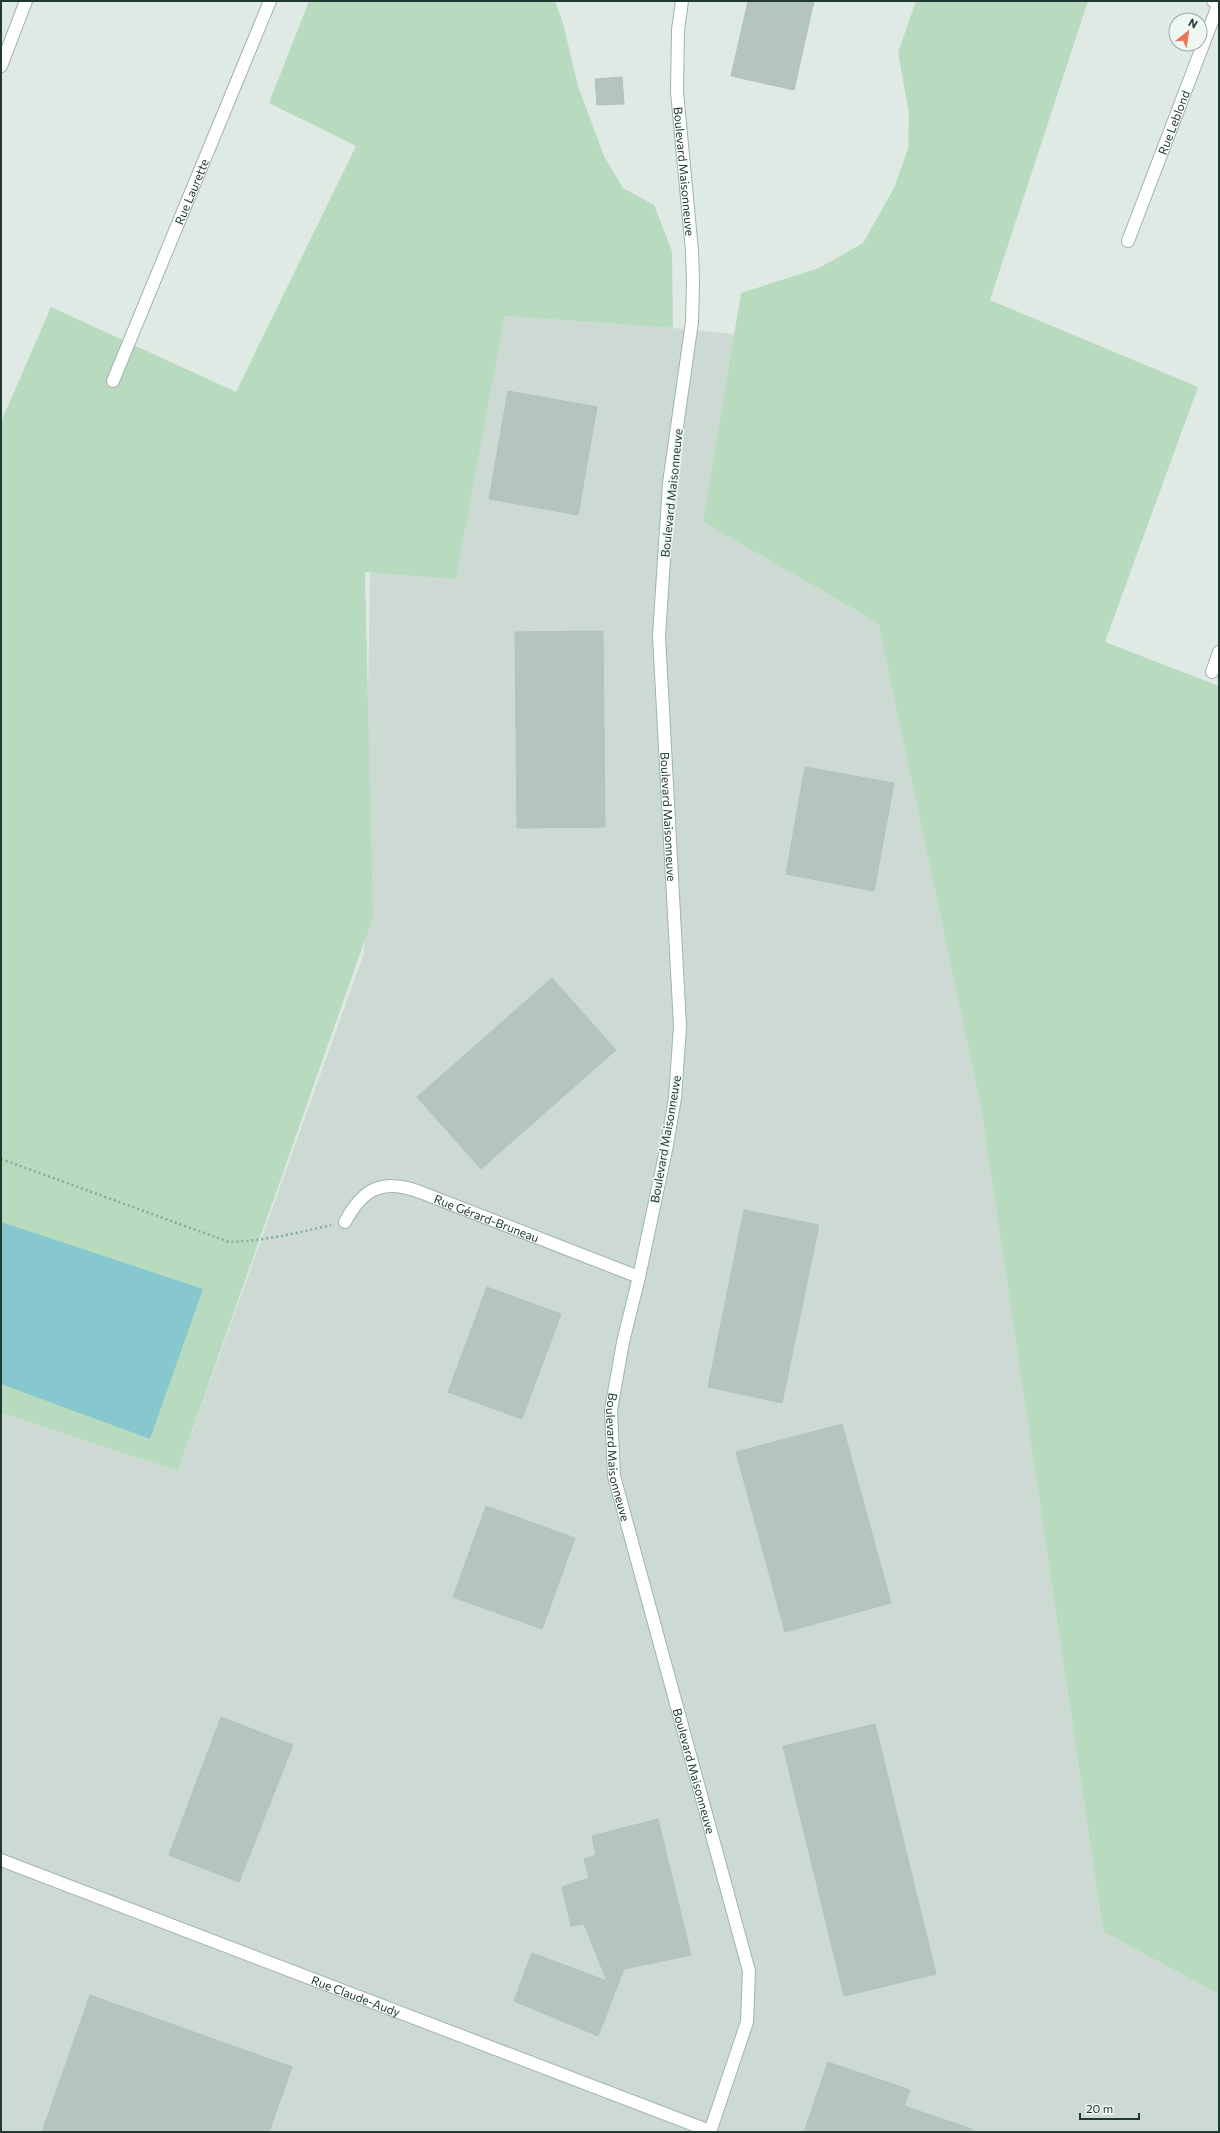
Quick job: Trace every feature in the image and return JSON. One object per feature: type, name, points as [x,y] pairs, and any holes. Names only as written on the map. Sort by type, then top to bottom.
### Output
[{"type":"street","points":[[1,66],[26,1]]},
{"type":"street","name":"Rue Laurette","points":[[114,381],[270,1]]},
{"type":"street","name":"Boulevard Maisonneuve","points":[[682,1],[678,30],[677,92],[692,251],[692,309],[669,483],[659,636],[680,1026],[674,1105],[639,1277],[623,1342],[611,1410],[614,1476],[749,1971],[747,2022],[710,2132]]},
{"type":"street","points":[[1213,1],[1219,3]]},
{"type":"street","name":"Rue Leblond","points":[[1128,241],[1219,3]]},
{"type":"street","points":[[1212,672],[1219,652]]},
{"type":"street","name":"Rue Gérard-Bruneau","points":[[345,1222],[356,1203],[366,1192],[382,1187],[399,1186],[639,1277]]},
{"type":"street","name":"Rue Claude-Audy","points":[[1,1860],[710,2132]]},
{"type":"path","points":[[1,1158],[228,1242],[252,1242],[345,1222]]},
{"type":"shaded area","points":[[505,316],[673,328],[734,334],[703,522],[878,623],[981,1108],[1102,1925],[1219,1991],[1219,2132],[1,2132],[1,1413],[178,1471],[364,953],[370,570],[456,578]]},
{"type":"green space","points":[[309,1],[555,1],[563,23],[578,86],[604,156],[623,188],[654,205],[672,251],[673,328],[505,316],[456,579],[365,572],[373,917],[178,1471],[1,1413],[1,422],[51,307],[236,392],[356,146],[269,103]]},
{"type":"green space","points":[[916,1],[1088,1],[990,300],[1198,387],[1105,642],[1219,686],[1219,1994],[1103,1931],[981,1108],[878,623],[703,522],[741,293],[819,268],[863,243],[894,188],[908,149],[909,114],[898,52]]},
{"type":"water","points":[[1,1222],[203,1289],[150,1439],[1,1384]]},
{"type":"building","points":[[748,1],[814,1],[794,90],[731,76]]},
{"type":"building","points":[[622,77],[624,104],[597,105],[595,79]]},
{"type":"building","points":[[508,391],[597,407],[578,515],[489,499]]},
{"type":"building","points":[[603,631],[605,827],[517,828],[515,632]]},
{"type":"building","points":[[805,767],[894,783],[874,891],[786,874]]},
{"type":"building","points":[[552,978],[616,1050],[481,1169],[417,1097]]},
{"type":"building","points":[[744,1210],[819,1225],[782,1403],[708,1387]]},
{"type":"building","points":[[487,1287],[561,1314],[522,1419],[448,1392]]},
{"type":"building","points":[[842,1424],[891,1603],[785,1632],[736,1452]]},
{"type":"building","points":[[486,1506],[575,1538],[542,1629],[453,1597]]},
{"type":"building","points":[[221,1717],[293,1745],[239,1882],[169,1855]]},
{"type":"building","points":[[875,1724],[936,1974],[844,1996],[783,1746]]},
{"type":"building","points":[[658,1819],[691,1955],[624,1969],[598,2036],[514,2001],[532,1953],[607,1981],[584,1924],[571,1926],[562,1887],[589,1878],[584,1859],[596,1855],[592,1836]]},
{"type":"building","points":[[90,1995],[292,2067],[269,2132],[42,2132]]},
{"type":"building","points":[[828,2062],[910,2090],[904,2106],[972,2129],[972,2132],[804,2132]]}]
